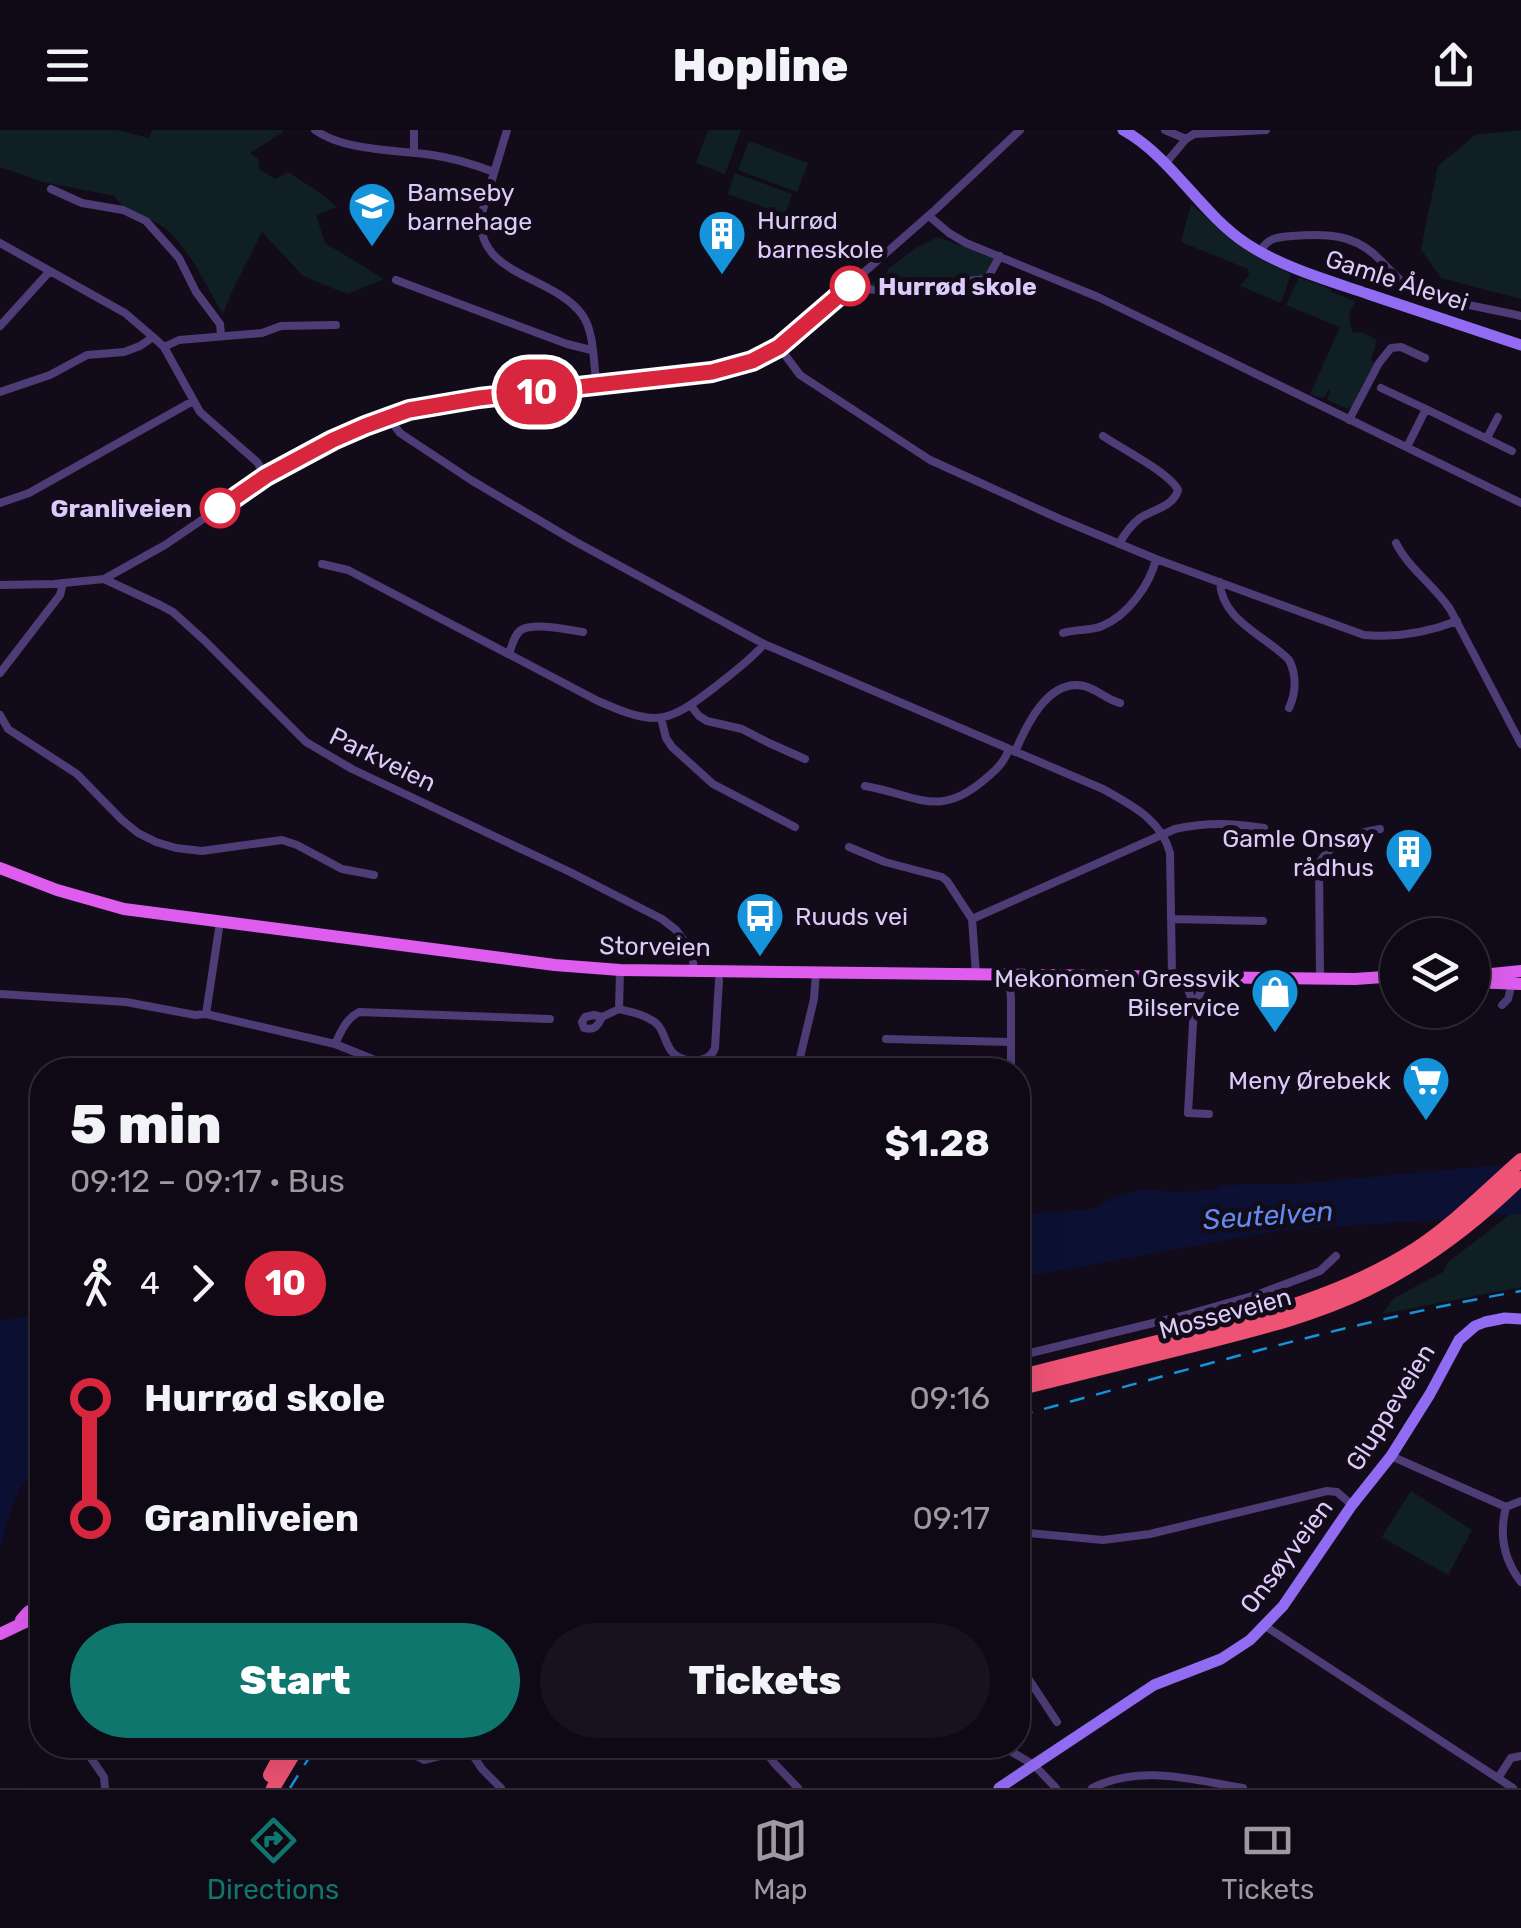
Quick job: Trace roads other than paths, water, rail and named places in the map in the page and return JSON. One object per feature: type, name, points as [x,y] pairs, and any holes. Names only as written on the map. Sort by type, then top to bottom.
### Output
[{"type":"highway","points":[[1427,1248],[1520,1168]]},
{"type":"highway","name":"Mosseveien","points":[[1030,1374],[1279,1311],[1427,1248]]},
{"type":"highway","name":"Mosseveien","points":[[1030,1386],[1294,1318],[1366,1290],[1427,1248]]},
{"type":"highway","points":[[264,1788],[279,1758]]},
{"type":"highway","points":[[272,1788],[291,1758]]},
{"type":"main road","name":"Storveien","points":[[1,871],[124,909],[538,963],[620,970],[1380,976]]},
{"type":"main road","points":[[17,1624],[30,1611]]},
{"type":"main road","points":[[0,1634],[30,1619]]},
{"type":"street","points":[[315,130],[351,144],[462,160],[494,172]]},
{"type":"street","points":[[414,130],[414,153]]},
{"type":"street","points":[[507,130],[481,216],[484,244],[511,268],[575,306],[586,322],[596,386]]},
{"type":"street","points":[[104,579],[166,545],[266,476],[333,440],[388,417],[445,403],[712,372],[752,361],[779,347],[856,281],[1020,130]]},
{"type":"street","name":"Gamle Ålevei","points":[[1123,130],[1165,164],[1216,219],[1260,252],[1303,272],[1521,345]]},
{"type":"street","points":[[1165,130],[1186,139]]},
{"type":"street","points":[[1165,164],[1194,134],[1266,130]]},
{"type":"street","points":[[52,189],[82,203],[100,202],[135,215],[155,229],[180,258],[196,292],[220,324],[221,336]]},
{"type":"street","points":[[928,216],[949,234],[1098,296],[1521,503]]},
{"type":"street","name":"Gamle Ålevei","points":[[1260,252],[1265,242],[1277,237],[1341,236],[1372,251],[1404,284],[1446,299],[1521,316]]},
{"type":"street","points":[[0,243],[125,313],[153,337],[164,347],[200,412],[258,462],[266,476]]},
{"type":"street","points":[[856,281],[866,289],[876,290],[987,279],[1000,256]]},
{"type":"street","points":[[0,326],[50,271]]},
{"type":"street","points":[[396,280],[592,350]]},
{"type":"street","points":[[164,347],[179,340],[262,332],[281,326],[336,325]]},
{"type":"street","points":[[0,392],[50,375],[87,355],[124,352],[153,337]]},
{"type":"street","points":[[1414,352],[1419,342]]},
{"type":"street","points":[[779,347],[800,375],[930,460],[1156,559],[1364,635],[1401,636],[1457,621]]},
{"type":"street","points":[[1349,420],[1385,353],[1395,347],[1425,358]]},
{"type":"street","points":[[1380,388],[1512,451]]},
{"type":"street","points":[[0,502],[28,493],[193,401]]},
{"type":"street","points":[[1407,447],[1426,409]]},
{"type":"street","points":[[388,417],[400,433],[471,480],[764,644],[1103,789],[1146,815],[1163,833],[1170,852],[1172,976]]},
{"type":"street","points":[[1486,438],[1498,417]]},
{"type":"street","points":[[1103,436],[1168,476],[1178,490],[1172,502],[1136,522],[1120,544]]},
{"type":"street","points":[[1396,544],[1407,564],[1435,589],[1457,621],[1521,744]]},
{"type":"street","points":[[1063,633],[1103,626],[1127,608],[1146,587],[1156,559]]},
{"type":"street","points":[[322,564],[348,570],[620,711],[642,718],[661,718],[690,706],[746,663],[764,644]]},
{"type":"street","name":"Parkveien","points":[[0,585],[104,579],[173,612],[316,749],[662,920],[688,946],[694,970]]},
{"type":"street","points":[[1220,582],[1222,594],[1236,618],[1290,660],[1294,699],[1289,708]]},
{"type":"street","points":[[0,673],[60,595],[63,583]]},
{"type":"street","points":[[510,654],[518,634],[529,628],[583,632]]},
{"type":"street","points":[[865,786],[924,801],[948,802],[968,793],[1003,763],[1050,695],[1058,690],[1082,686],[1120,703]]},
{"type":"street","points":[[690,706],[707,721],[742,729],[805,759]]},
{"type":"street","points":[[0,714],[8,728],[76,774],[122,820],[156,842],[202,851],[282,840],[342,869],[374,875]]},
{"type":"street","points":[[661,718],[672,747],[713,784],[795,827]]},
{"type":"street","points":[[972,919],[1163,833],[1205,822],[1264,828]]},
{"type":"street","points":[[1320,978],[1319,863],[1344,838],[1380,829]]},
{"type":"street","points":[[849,847],[947,881],[972,919],[976,974]]},
{"type":"street","points":[[1172,920],[1263,921]]},
{"type":"street","points":[[206,1014],[220,922]]},
{"type":"street","points":[[619,1009],[620,970]]},
{"type":"street","points":[[800,1058],[814,999],[816,972]]},
{"type":"street","points":[[1011,1058],[1012,974]]},
{"type":"street","points":[[1196,977],[1202,990],[1194,1006],[1188,1113],[1209,1114]]},
{"type":"street","points":[[710,1058],[715,1048],[719,980]]},
{"type":"street","points":[[0,994],[126,1002],[195,1016],[206,1014],[335,1044],[360,1058]]},
{"type":"street","points":[[602,1017],[619,1009],[646,1017],[657,1024],[673,1052],[693,1058]]},
{"type":"street","points":[[335,1044],[344,1024],[359,1012],[550,1019]]},
{"type":"street","points":[[886,1039],[1010,1042]]},
{"type":"street","points":[[1030,1353],[1259,1294],[1320,1271],[1336,1256]]},
{"type":"street","name":"Gluppeveien","points":[[1352,1505],[1392,1456],[1465,1333],[1485,1322],[1521,1319]]},
{"type":"street","points":[[1392,1456],[1506,1508]]},
{"type":"street","points":[[1030,1533],[1103,1540],[1150,1534],[1316,1492],[1337,1492],[1352,1505]]},
{"type":"street","points":[[1521,1501],[1506,1508],[1501,1526],[1514,1574],[1521,1582]]},
{"type":"street","name":"Onsøyveien","points":[[999,1788],[1154,1685],[1237,1650],[1283,1606],[1352,1505]]},
{"type":"street","points":[[1264,1626],[1513,1788]]},
{"type":"street","points":[[1030,1681],[1057,1722]]},
{"type":"street","points":[[1498,1778],[1511,1758],[1521,1756]]},
{"type":"street","points":[[91,1758],[104,1777],[106,1788]]},
{"type":"street","points":[[475,1758],[501,1788]]},
{"type":"street","points":[[770,1758],[798,1788]]},
{"type":"street","points":[[1022,1758],[1056,1788]]},
{"type":"street","points":[[1092,1788],[1117,1778],[1146,1774],[1243,1788]]},
{"type":"water","name":"Seutelven","points":[[1521,1163],[1521,1214],[1282,1230],[1030,1276],[1030,1214],[1092,1209],[1144,1189],[1174,1192],[1217,1190],[1220,1185],[1296,1184]]},
{"type":"water","points":[[30,1315],[30,1475],[15,1498],[0,1548],[0,1321]]},
{"type":"railway","points":[[1030,1413],[1331,1332],[1521,1291]]},
{"type":"railway","points":[[290,1788],[309,1758]]},
{"type":"place","name":"Bamseby barnehage","points":[[372,248]]},
{"type":"place","name":"Hurrød barneskole","points":[[722,276]]},
{"type":"place","name":"Hurrød skole","points":[[850,286]]},
{"type":"place","name":"Granliveien","points":[[220,508]]},
{"type":"place","name":"Gamle Onsøy rådhus","points":[[1409,894]]},
{"type":"place","name":"Ruuds vei","points":[[760,958]]},
{"type":"place","name":"Mekonomen Gressvik Bilservice","points":[[1275,1034]]},
{"type":"place","name":"Meny Ørebekk","points":[[1426,1122]]}]
